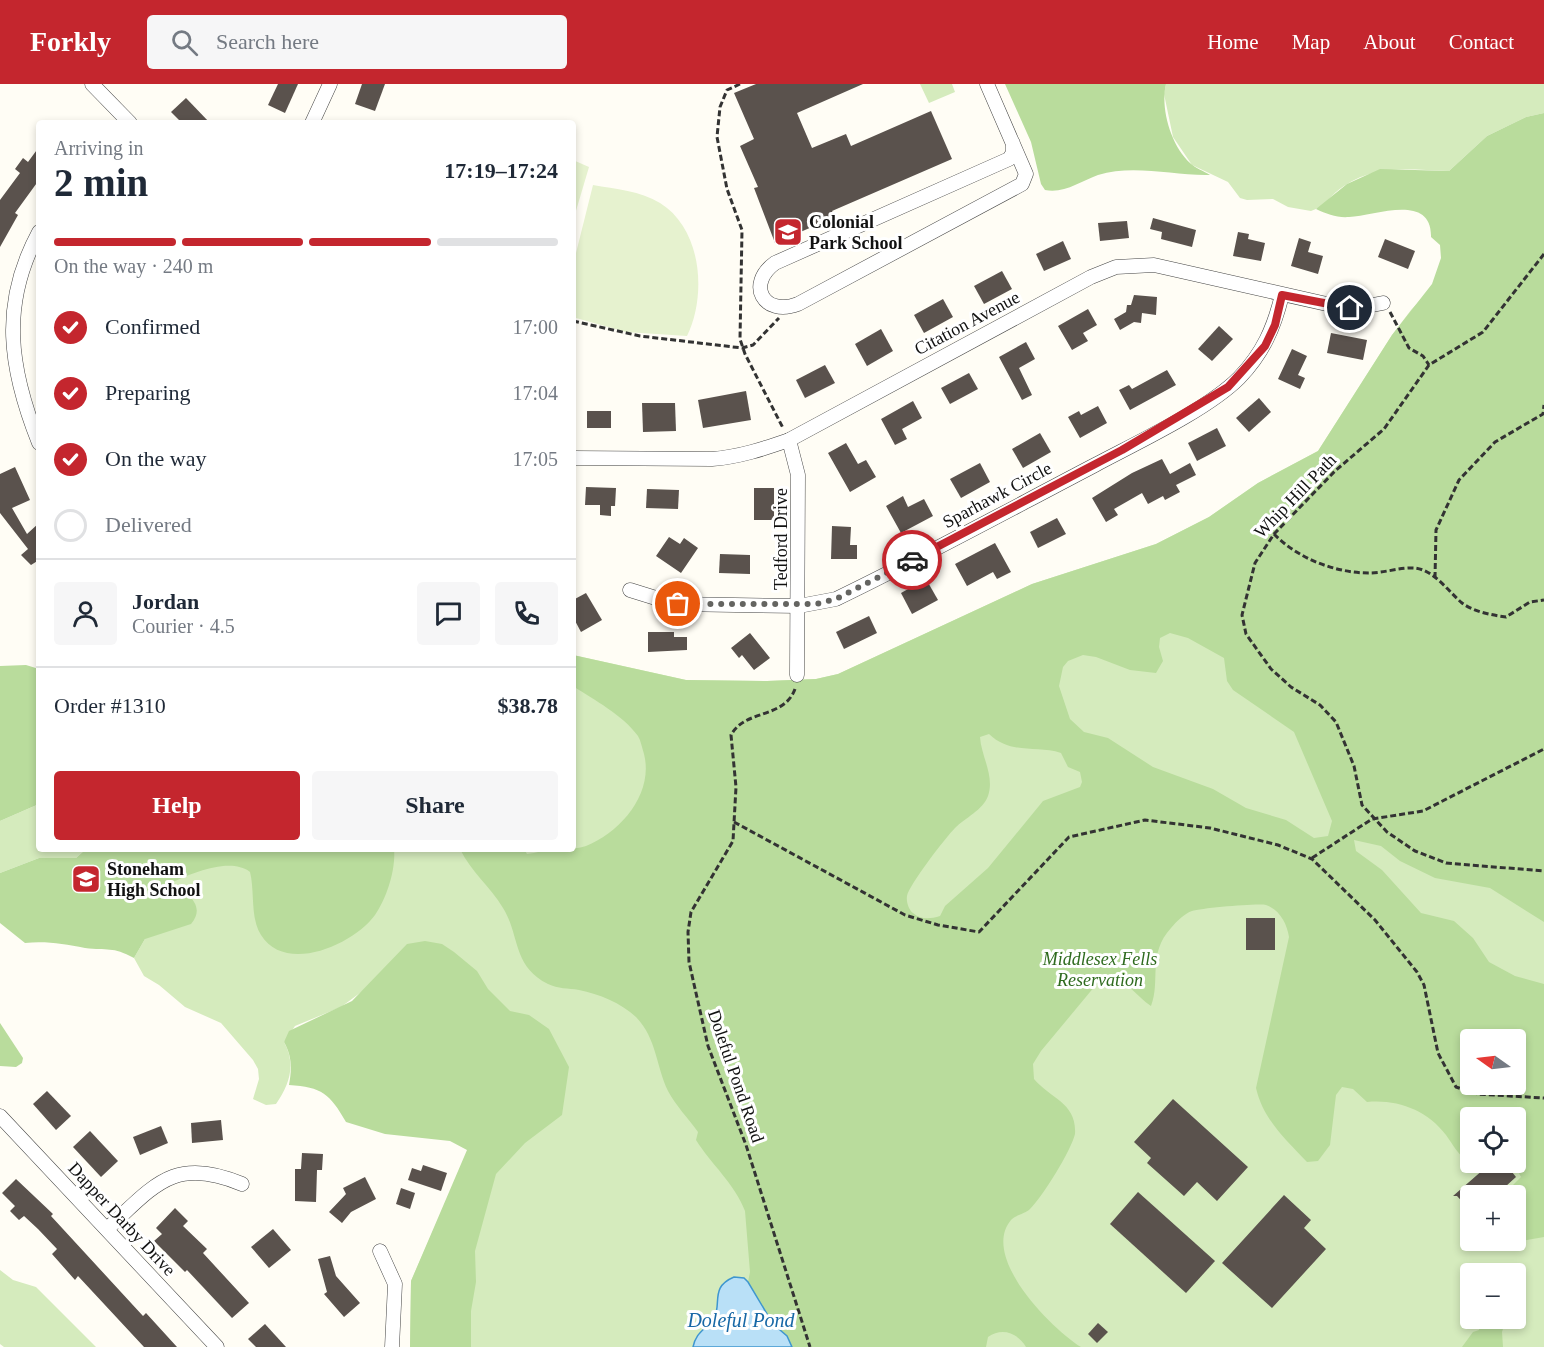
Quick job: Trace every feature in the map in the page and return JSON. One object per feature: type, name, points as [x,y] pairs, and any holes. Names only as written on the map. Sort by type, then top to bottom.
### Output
[{"type":"street","points":[[92,84],[127,120]]},
{"type":"street","points":[[313,120],[330,84]]},
{"type":"street","points":[[987,84],[1013,143],[1025,172],[1022,184],[842,281],[784,308],[770,305],[761,295],[760,284],[769,267],[1009,159],[1013,153],[1013,143]]},
{"type":"street","points":[[36,238],[5,302],[14,374],[36,435]]},
{"type":"street","name":"Citation Avenue","points":[[576,458],[733,457],[789,440],[1091,277],[1116,267],[1154,266],[1350,308],[1383,303]]},
{"type":"street","name":"Sparhawk Circle","points":[[630,590],[675,604],[799,606],[826,602],[861,587],[1122,450],[1211,399],[1239,378],[1265,346],[1275,325],[1282,295]]},
{"type":"street","name":"Tedford Drive","points":[[789,440],[798,475],[797,675]]},
{"type":"street","name":"Dapper Darby Drive","points":[[0,1116],[217,1347]]},
{"type":"street","points":[[107,1229],[168,1178],[188,1173],[213,1173],[242,1185]]},
{"type":"street","points":[[380,1251],[395,1284],[392,1347]]},
{"type":"path","points":[[740,84],[727,90],[720,107],[717,137],[727,189],[742,230],[739,304],[742,348],[789,440]]},
{"type":"path","name":"Whip Hill Path","points":[[1544,254],[1483,332],[1429,365],[1384,429],[1335,471],[1274,534],[1259,554],[1246,589],[1242,615],[1246,634],[1271,669],[1291,687],[1320,705],[1336,722],[1354,766],[1362,805],[1372,819],[1415,851],[1446,863],[1544,871]]},
{"type":"path","points":[[1383,303],[1396,320],[1409,348],[1423,356],[1429,365]]},
{"type":"path","points":[[576,322],[640,336],[742,348],[753,345],[771,329],[784,308]]},
{"type":"path","points":[[1435,578],[1436,530],[1459,480],[1495,442],[1543,414],[1544,405]]},
{"type":"path","points":[[1274,534],[1289,549],[1317,562],[1349,571],[1368,573],[1416,568],[1435,578],[1463,604],[1484,613],[1506,618],[1530,602],[1544,600]]},
{"type":"path","name":"Doleful Pond Road","points":[[797,675],[791,699],[779,709],[746,721],[738,726],[731,735],[736,787],[733,841],[691,912],[688,932],[689,963],[708,1046],[750,1155],[810,1347]]},
{"type":"path","points":[[1312,859],[1372,819],[1422,811],[1544,749]]},
{"type":"path","points":[[734,822],[905,915],[938,925],[979,932],[1069,837],[1145,820],[1210,828],[1278,845],[1312,859],[1375,920],[1418,972],[1424,985],[1438,1053],[1456,1087],[1478,1094],[1544,1098]]},
{"type":"green space","points":[[920,84],[952,84],[955,92],[929,103]]},
{"type":"green space","points":[[1005,84],[1166,84],[1166,115],[1172,137],[1190,163],[1210,175],[1126,170],[1098,175],[1066,189],[1045,190],[1041,184],[1031,142]]},
{"type":"green space","points":[[1166,84],[1544,84],[1544,113],[1526,117],[1487,136],[1449,171],[1408,169],[1370,174],[1344,186],[1311,211],[1288,207],[1273,199],[1240,198],[1228,182],[1192,165],[1173,137],[1164,94]]},
{"type":"green space","name":"Middlesex Fells Reservation","points":[[1544,113],[1544,922],[1490,888],[1435,878],[1400,861],[1381,846],[1354,840],[1356,851],[1382,870],[1421,913],[1454,921],[1473,938],[1489,962],[1515,976],[1544,984],[1544,1237],[1526,1240],[1526,1185],[1513,1185],[1521,1177],[1519,1173],[1526,1173],[1526,1107],[1460,1107],[1460,1155],[1438,1126],[1421,1113],[1389,1102],[1367,1102],[1353,1089],[1342,1087],[1336,1095],[1330,1145],[1318,1161],[1307,1162],[1269,1119],[1256,1088],[1289,937],[1287,927],[1279,914],[1266,905],[1218,907],[1189,912],[1171,928],[1164,938],[1157,958],[1154,997],[1151,1006],[1124,983],[1104,979],[1095,986],[1041,1051],[1033,1064],[1034,1079],[1062,1102],[1072,1115],[1075,1134],[1056,1173],[1042,1194],[1030,1209],[1011,1220],[1004,1235],[1005,1253],[1023,1290],[1037,1308],[1068,1338],[1081,1347],[1026,1347],[1014,1335],[999,1332],[988,1337],[986,1347],[792,1347],[787,1336],[773,1324],[748,1282],[750,1272],[745,1211],[741,1201],[696,1140],[698,1132],[668,1091],[652,1043],[643,1025],[624,1007],[609,1000],[575,989],[552,986],[536,977],[522,959],[503,908],[462,852],[526,852],[527,854],[576,852],[576,848],[599,840],[611,831],[632,809],[639,797],[646,769],[640,740],[632,728],[599,702],[576,688],[576,656],[686,680],[767,681],[816,679],[838,674],[1032,584],[1156,544],[1209,517],[1258,483],[1318,451],[1392,335],[1432,284],[1441,258],[1440,245],[1431,237],[1429,223],[1422,215],[1412,211],[1386,211],[1345,217],[1316,209],[1347,184],[1380,169],[1449,171],[1487,136],[1526,117]],"holes":[[[1170,633],[1188,638],[1224,658],[1227,681],[1233,690],[1294,732],[1332,821],[1328,836],[1314,838],[1286,820],[1246,808],[1213,789],[1153,767],[1108,738],[1084,732],[1070,719],[1059,686],[1063,667],[1068,661],[1083,655],[1096,657],[1130,670],[1156,673],[1163,661],[1159,647],[1160,638]],[[989,734],[997,741],[1015,747],[1061,753],[1068,767],[1080,772],[1082,782],[1080,787],[1043,801],[988,868],[945,906],[940,916],[919,917],[908,906],[909,890],[950,833],[986,801],[990,781],[980,737]]]},
{"type":"green space","points":[[576,161],[589,167],[576,211]]},
{"type":"green space","name":"Middlesex Fells Reservation","points":[[1544,166],[1544,1347],[410,1347],[411,1281],[468,1151],[364,990],[341,1007],[295,1026],[284,1042],[290,1058],[288,1081],[276,1104],[266,1105],[253,1099],[259,1079],[258,1069],[221,1023],[185,1007],[159,985],[144,976],[134,958],[145,939],[146,909],[196,852],[576,852],[576,656],[686,680],[767,681],[816,679],[838,674],[1032,584],[1156,544],[1209,517],[1258,483],[1318,451],[1392,335],[1411,310]]},
{"type":"green space","points":[[593,185],[628,191],[660,203],[674,214],[685,229],[697,264],[697,302],[687,336],[626,332],[576,318],[576,253]]},
{"type":"green space","points":[[26,665],[36,668],[36,805],[0,821],[0,666]]},
{"type":"green space","points":[[36,805],[36,852],[83,852],[76,858],[39,858],[0,873],[0,821]]},
{"type":"green space","points":[[83,852],[394,852],[390,883],[375,915],[352,936],[336,945],[303,954],[286,953],[272,947],[261,935],[255,921],[250,872],[242,868],[222,866],[173,882],[193,900],[197,911],[195,917],[191,924],[145,939],[134,958],[110,950],[63,944],[25,943],[0,923],[0,873],[39,858],[76,858]]},
{"type":"green space","points":[[425,941],[442,944],[454,952],[477,971],[488,989],[510,1011],[529,1015],[549,1029],[569,1067],[562,1115],[525,1143],[496,1174],[475,1251],[476,1282],[471,1311],[471,1347],[410,1347],[411,1281],[467,1150],[450,1141],[385,1134],[346,1122],[335,1105],[324,1094],[310,1088],[289,1085],[291,1063],[284,1042],[289,1031],[352,1001],[407,944]]},
{"type":"green space","points":[[0,1023],[23,1058],[22,1063],[16,1067],[0,1066]]},
{"type":"green space","points":[[0,1270],[13,1280],[36,1287],[96,1347],[4,1347],[0,1344]]},
{"type":"green space","points":[[1503,1329],[1503,1347],[1462,1347],[1473,1332]]},
{"type":"water","name":"Doleful Pond","points":[[734,1277],[744,1278],[748,1282],[773,1324],[787,1336],[792,1347],[693,1347],[698,1335],[715,1315],[721,1286]]},
{"type":"building","points":[[278,84],[298,84],[285,113],[268,105]]},
{"type":"building","points":[[362,84],[385,84],[375,111],[355,104]]},
{"type":"building","points":[[756,84],[863,84],[797,113],[812,148],[846,134],[851,146],[931,111],[952,159],[832,211],[835,217],[775,243],[754,188],[758,187],[740,146],[754,139],[734,93]]},
{"type":"building","points":[[186,98],[207,120],[179,120],[171,112]]},
{"type":"building","points":[[36,151],[36,184],[15,213],[18,215],[0,247],[0,200],[20,173],[15,169],[23,158],[28,162]]},
{"type":"building","points":[[1153,218],[1196,230],[1192,247],[1161,239],[1162,232],[1150,229]]},
{"type":"building","points":[[1127,221],[1129,238],[1100,241],[1098,223]]},
{"type":"building","points":[[1238,232],[1249,234],[1248,239],[1265,243],[1261,261],[1233,256]]},
{"type":"building","points":[[1299,238],[1311,242],[1308,252],[1323,256],[1318,274],[1291,266]]},
{"type":"building","points":[[1385,239],[1415,251],[1408,269],[1378,257]]},
{"type":"building","points":[[1063,241],[1071,259],[1044,271],[1036,254]]},
{"type":"building","points":[[1002,271],[1012,289],[984,304],[974,286]]},
{"type":"building","points":[[1134,295],[1157,297],[1156,315],[1142,313],[1141,323],[1134,322],[1120,330],[1114,319],[1126,312],[1127,305],[1131,305]]},
{"type":"building","points":[[943,299],[953,317],[924,333],[914,315]]},
{"type":"building","points":[[1088,309],[1097,325],[1083,333],[1088,341],[1072,350],[1058,326]]},
{"type":"building","points":[[1219,326],[1233,339],[1212,361],[1198,349]]},
{"type":"building","points":[[881,329],[893,351],[867,366],[855,344]]},
{"type":"building","points":[[1331,333],[1367,340],[1363,360],[1327,353]]},
{"type":"building","points":[[1026,342],[1035,359],[1019,368],[1032,395],[1022,400],[999,357]]},
{"type":"building","points":[[1292,349],[1307,356],[1298,375],[1305,378],[1300,389],[1278,379]]},
{"type":"building","points":[[825,365],[835,383],[805,398],[796,380]]},
{"type":"building","points":[[1167,370],[1176,385],[1130,410],[1119,390],[1129,385],[1132,389]]},
{"type":"building","points":[[969,373],[978,389],[950,404],[941,388]]},
{"type":"building","points":[[746,391],[751,420],[703,428],[698,400]]},
{"type":"building","points":[[1259,398],[1271,412],[1249,432],[1236,418]]},
{"type":"building","points":[[913,401],[922,418],[902,429],[907,439],[895,445],[881,419]]},
{"type":"building","points":[[642,403],[675,403],[676,431],[643,432]]},
{"type":"building","points":[[1098,406],[1107,423],[1080,438],[1068,417],[1079,411],[1081,415]]},
{"type":"building","points":[[587,411],[611,411],[611,428],[587,428]]},
{"type":"building","points":[[1217,428],[1226,446],[1197,461],[1188,443]]},
{"type":"building","points":[[1040,433],[1051,452],[1023,468],[1012,449]]},
{"type":"building","points":[[846,443],[858,464],[866,460],[876,477],[850,492],[828,453]]},
{"type":"building","points":[[1162,459],[1170,474],[1190,463],[1196,475],[1176,485],[1180,492],[1165,500],[1163,496],[1148,504],[1142,493],[1114,509],[1118,515],[1106,522],[1092,498],[1132,473]]},
{"type":"building","points":[[980,463],[990,482],[961,498],[950,479]]},
{"type":"building","points":[[15,467],[30,500],[12,508],[27,534],[36,526],[36,562],[31,565],[21,555],[28,549],[0,513],[0,474]]},
{"type":"building","points":[[586,487],[616,488],[615,506],[611,506],[611,516],[600,515],[600,505],[585,505]]},
{"type":"building","points":[[754,488],[774,488],[774,520],[754,520]]},
{"type":"building","points":[[647,489],[679,490],[678,509],[646,508]]},
{"type":"building","points":[[903,496],[908,507],[924,499],[933,516],[901,533],[886,506]]},
{"type":"building","points":[[1057,518],[1066,534],[1038,548],[1030,532]]},
{"type":"building","points":[[832,526],[851,527],[850,545],[857,545],[857,559],[831,559]]},
{"type":"building","points":[[669,537],[680,544],[684,538],[698,548],[681,573],[656,556]]},
{"type":"building","points":[[995,543],[1011,572],[997,579],[993,572],[967,586],[955,564]]},
{"type":"building","points":[[720,554],[750,555],[750,574],[719,573]]},
{"type":"building","points":[[926,579],[938,600],[912,614],[901,593]]},
{"type":"building","points":[[586,593],[602,620],[581,632],[576,623],[576,598]]},
{"type":"building","points":[[869,616],[877,633],[844,649],[836,632]]},
{"type":"building","points":[[648,632],[674,632],[674,637],[687,637],[687,650],[648,652]]},
{"type":"building","points":[[750,633],[770,658],[754,670],[742,655],[739,658],[731,648]]},
{"type":"building","points":[[1246,918],[1275,918],[1275,950],[1246,950]]},
{"type":"building","points":[[47,1091],[71,1116],[56,1130],[33,1104]]},
{"type":"building","points":[[1173,1099],[1248,1167],[1217,1201],[1197,1182],[1184,1196],[1147,1163],[1151,1158],[1134,1142]]},
{"type":"building","points":[[221,1120],[223,1140],[192,1143],[191,1123]]},
{"type":"building","points":[[161,1126],[168,1143],[140,1155],[133,1137]]},
{"type":"building","points":[[90,1131],[118,1161],[101,1177],[73,1147]]},
{"type":"building","points":[[302,1153],[323,1154],[322,1170],[317,1170],[316,1202],[295,1201],[295,1169],[301,1169]]},
{"type":"building","points":[[423,1165],[447,1173],[441,1191],[408,1180],[412,1168],[421,1171]]},
{"type":"building","points":[[1479,1173],[1513,1173],[1516,1177],[1507,1185],[1466,1185]]},
{"type":"building","points":[[365,1177],[376,1199],[351,1212],[342,1223],[329,1212],[346,1194],[343,1188]]},
{"type":"building","points":[[16,1179],[53,1214],[51,1216],[143,1316],[146,1313],[177,1347],[144,1347],[78,1276],[75,1280],[52,1254],[57,1249],[24,1216],[19,1220],[10,1211],[15,1206],[2,1193]]},
{"type":"building","points":[[401,1188],[415,1193],[410,1209],[396,1204]]},
{"type":"building","points":[[1460,1190],[1460,1199],[1453,1196]]},
{"type":"building","points":[[1138,1192],[1215,1261],[1186,1293],[1110,1224]]},
{"type":"building","points":[[1284,1195],[1311,1220],[1304,1228],[1326,1249],[1272,1308],[1222,1263]]},
{"type":"building","points":[[175,1208],[188,1221],[183,1226],[207,1249],[203,1253],[249,1303],[232,1318],[187,1270],[185,1272],[154,1241],[162,1234],[156,1228]]},
{"type":"building","points":[[273,1229],[291,1250],[269,1268],[251,1247]]},
{"type":"building","points":[[330,1256],[336,1276],[360,1303],[344,1317],[324,1294],[327,1292],[318,1259]]},
{"type":"building","points":[[1098,1323],[1108,1332],[1097,1343],[1088,1334]]},
{"type":"building","points":[[265,1324],[286,1347],[256,1347],[248,1339]]},
{"type":"way so far","points":[[678,604],[774,606],[816,604],[836,599],[912,560]]},
{"type":"place","name":"Colonial Park School","points":[[788,232]]},
{"type":"place","name":"Stoneham High School","points":[[86,879]]},
{"type":"route","points":[[912,560],[1122,450],[1171,423],[1228,387],[1249,367],[1265,346],[1275,325],[1282,295],[1350,308]]}]
